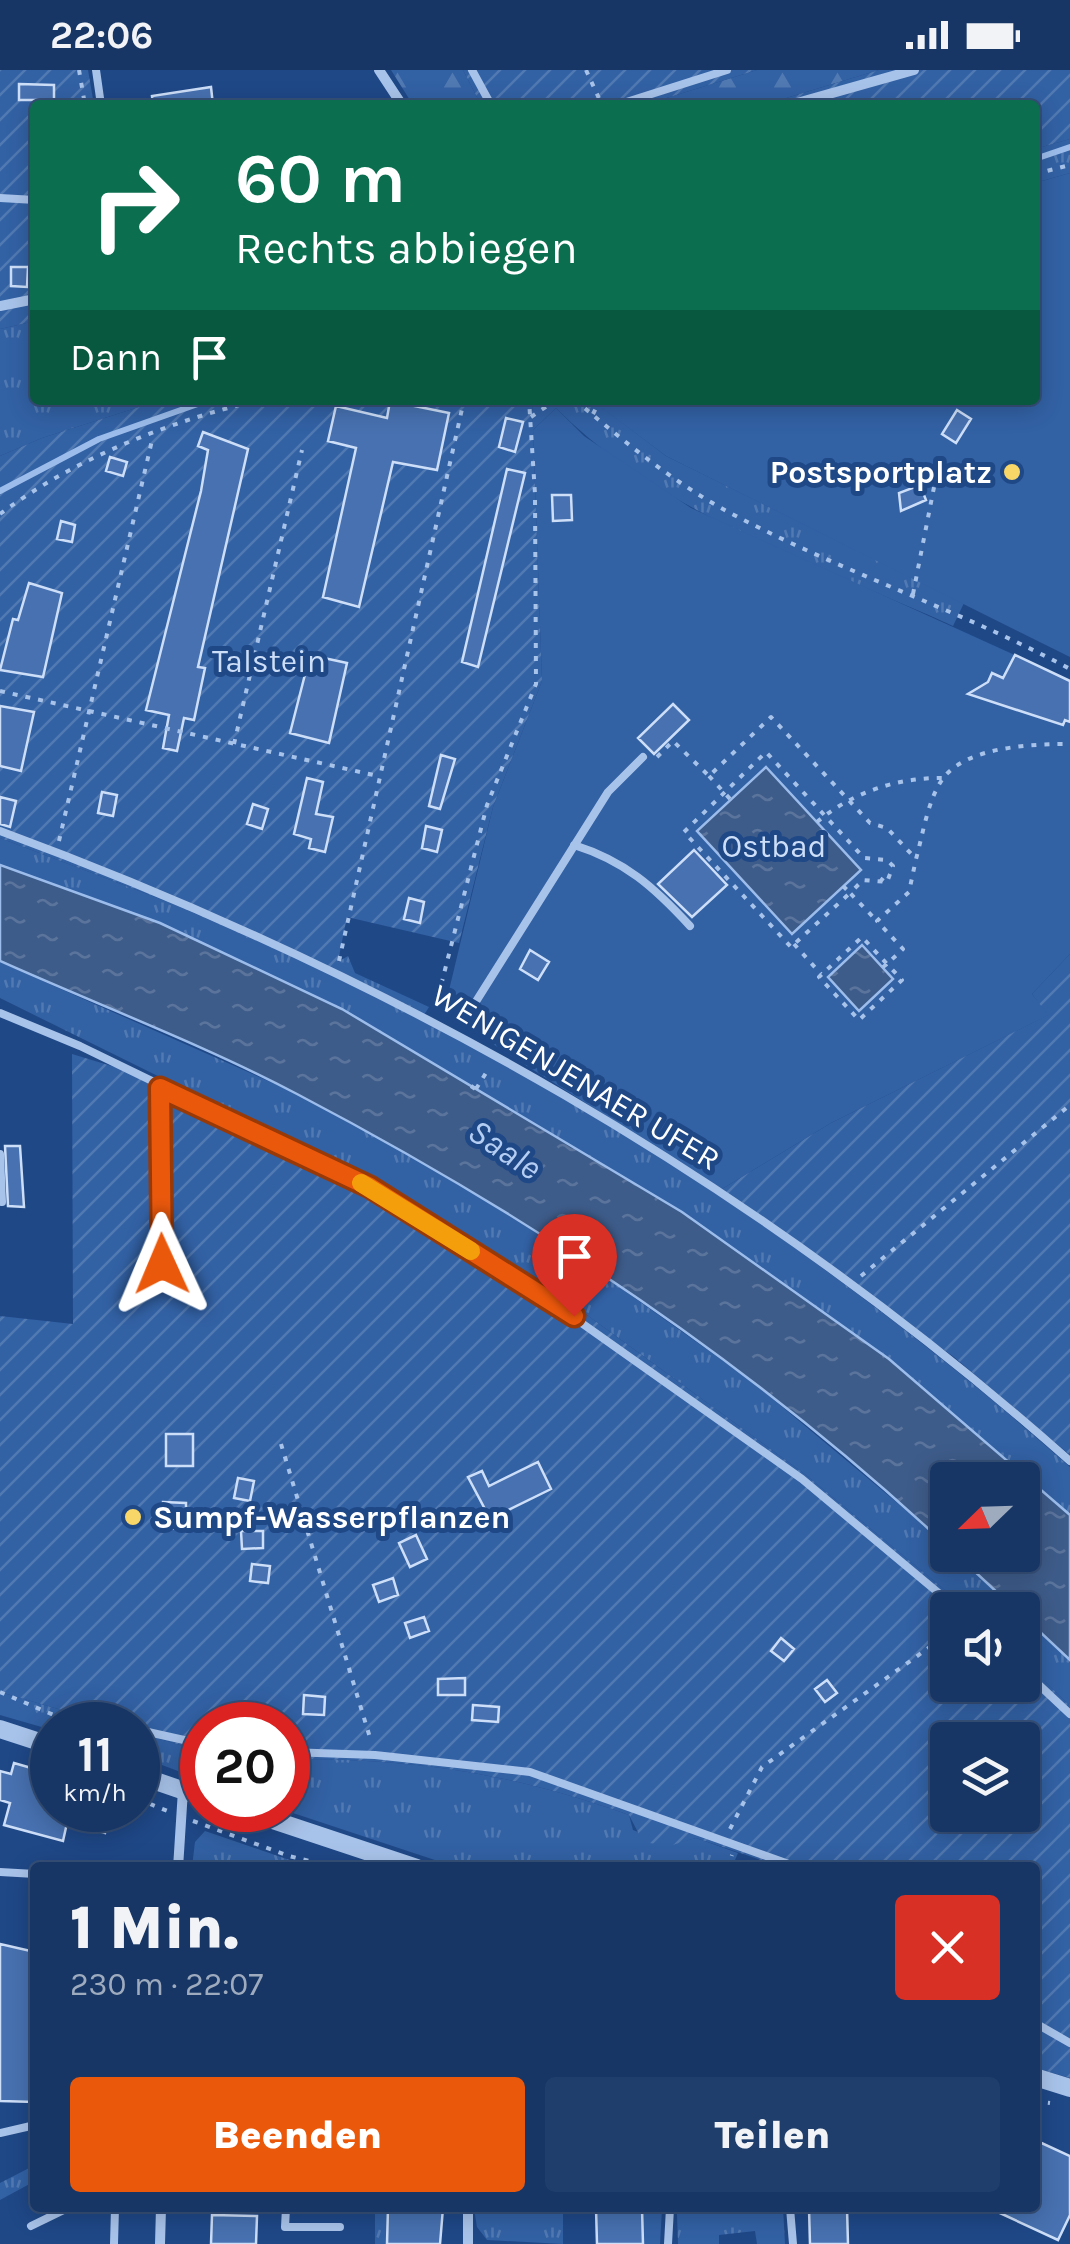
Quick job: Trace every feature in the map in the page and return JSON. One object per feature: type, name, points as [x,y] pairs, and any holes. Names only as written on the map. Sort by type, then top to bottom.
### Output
[{"type":"street","points":[[380,70],[399,100]]},
{"type":"street","points":[[808,100],[914,70]]},
{"type":"street","points":[[0,306],[30,300]]},
{"type":"street","points":[[0,1729],[30,1739]]},
{"type":"street","points":[[178,1862],[181,1832]]},
{"type":"street","points":[[309,1832],[399,1862]]},
{"type":"street","points":[[1040,2079],[1070,2088]]},
{"type":"street","points":[[160,2244],[161,2212]]},
{"type":"street","points":[[468,2212],[468,2244]]},
{"type":"lane","points":[[96,70],[100,100]]},
{"type":"lane","points":[[472,70],[488,100]]},
{"type":"lane","points":[[633,100],[727,70]]},
{"type":"lane","points":[[0,198],[30,200]]},
{"type":"lane","points":[[465,1019],[608,792],[643,757]]},
{"type":"lane","name":"WENIGENJENAER UFER","points":[[0,831],[56,850],[248,930],[498,1054],[737,1204],[850,1284],[951,1360],[1070,1461]]},
{"type":"lane","points":[[574,845],[608,856],[649,881],[690,926]]},
{"type":"lane","points":[[0,1013],[80,1046],[370,1187],[574,1316],[802,1479],[937,1592]]},
{"type":"lane","points":[[160,1088],[162,1264]]},
{"type":"lane","points":[[0,1154],[2,1202]]},
{"type":"lane","points":[[1040,1686],[1070,1714]]},
{"type":"lane","points":[[310,1753],[375,1755],[530,1772],[782,1862]]},
{"type":"lane","points":[[0,1872],[30,1874]]},
{"type":"lane","points":[[1040,2026],[1070,2042]]},
{"type":"lane","points":[[0,2133],[30,2126]]},
{"type":"lane","points":[[31,2226],[60,2212]]},
{"type":"lane","points":[[114,2244],[115,2212]]},
{"type":"lane","points":[[286,2212],[284,2227],[340,2228]]},
{"type":"lane","points":[[668,2244],[670,2212]]},
{"type":"lane","points":[[790,2212],[792,2244]]},
{"type":"path","points":[[79,70],[84,100]]},
{"type":"path","points":[[586,70],[600,100]]},
{"type":"path","points":[[1040,173],[1070,165]]},
{"type":"path","points":[[0,514],[51,477],[245,405]]},
{"type":"path","points":[[336,966],[463,405]]},
{"type":"path","points":[[433,1019],[488,804],[536,684],[536,494],[529,405]]},
{"type":"path","points":[[530,418],[549,405]]},
{"type":"path","points":[[581,405],[664,474],[733,515],[820,558],[913,594],[1070,670]]},
{"type":"path","points":[[592,414],[597,405]]},
{"type":"path","points":[[56,850],[92,712],[153,436]]},
{"type":"path","points":[[234,744],[302,450]]},
{"type":"path","points":[[913,594],[936,477]]},
{"type":"path","points":[[0,690],[378,776]]},
{"type":"path","points":[[709,776],[771,717],[870,823],[887,828],[916,858]]},
{"type":"path","points":[[643,757],[649,764],[673,741],[730,800]]},
{"type":"path","points":[[817,822],[845,798],[925,777],[944,778],[995,750],[1070,744]]},
{"type":"path","points":[[766,752],[826,814],[864,858],[888,860],[892,876],[880,882],[863,880],[791,947],[684,832],[766,752]]},
{"type":"path","points":[[877,922],[908,892],[944,778]]},
{"type":"path","points":[[880,882],[888,872]]},
{"type":"path","points":[[843,886],[903,949],[885,965]]},
{"type":"path","points":[[794,944],[859,1020],[902,980],[862,937],[821,975]]},
{"type":"path","points":[[476,1089],[498,1054]]},
{"type":"path","points":[[850,1284],[1070,1105]]},
{"type":"path","points":[[281,1444],[375,1755]]},
{"type":"path","points":[[723,1842],[762,1767],[930,1647]]},
{"type":"path","points":[[0,1692],[30,1705]]},
{"type":"path","points":[[224,1832],[314,1862]]},
{"type":"green space","points":[[0,70],[88,70],[93,100],[30,100],[30,322],[0,329]]},
{"type":"green space","points":[[391,70],[463,70],[478,100],[410,100]]},
{"type":"green space","points":[[463,70],[757,70],[660,100],[478,100]]},
{"type":"green space","points":[[757,70],[879,70],[780,100],[660,100]]},
{"type":"green space","points":[[879,70],[1070,70],[1070,139],[1040,148],[1040,100],[780,100]]},
{"type":"green space","points":[[1070,139],[1070,173],[1040,182],[1040,148]]},
{"type":"green space","points":[[1070,173],[1070,657],[666,456],[602,408],[1040,405],[1040,182]]},
{"type":"green space","points":[[30,322],[30,405],[145,405],[42,438],[0,456],[0,329]]},
{"type":"green space","name":"Talstein","points":[[145,405],[532,405],[542,681],[493,807],[459,943],[347,917],[337,966],[324,971],[171,903],[0,838],[0,456],[42,438]]},
{"type":"green space","points":[[532,405],[604,405],[603,408],[666,456],[964,603],[953,626],[744,534],[644,479],[598,446],[556,408],[533,430]]},
{"type":"green space","name":"Ostbad","points":[[556,408],[584,436],[691,508],[1070,680],[1070,954],[1032,994],[1049,1015],[831,1123],[722,1189],[500,1049],[481,1035],[475,1020],[444,1011],[493,807],[542,681],[533,430]]},
{"type":"green space","points":[[0,838],[171,903],[324,970],[348,956],[355,973],[429,1007],[422,1018],[508,1065],[677,1168],[760,1223],[919,1341],[1070,1467],[1070,1515],[1040,1489],[1040,1462],[1009,1462],[889,1359],[682,1212],[342,1009],[160,923],[0,865]]},
{"type":"green space","points":[[1070,954],[1070,1455],[954,1357],[722,1189],[831,1123],[1048,1015],[1032,994]]},
{"type":"green space","points":[[0,962],[293,1092],[434,1169],[591,1267],[750,1380],[930,1530],[930,1572],[975,1572],[997,1592],[947,1592],[806,1475],[576,1307],[372,1182],[0,998]]},
{"type":"green space","points":[[72,1054],[184,1088],[372,1182],[576,1307],[806,1475],[947,1592],[930,1592],[930,1702],[1040,1702],[1040,1677],[1070,1706],[1070,2078],[1040,2069],[1040,1862],[767,1862],[696,1838],[669,1846],[643,1842],[629,1815],[542,1788],[420,1765],[310,1760],[310,1702],[180,1702],[180,1745],[160,1739],[160,1702],[34,1702],[0,1692],[0,1316],[73,1324]]},
{"type":"green space","points":[[1040,1632],[1070,1660],[1070,1706],[1040,1677]]},
{"type":"green space","points":[[0,1692],[34,1702],[30,1702],[30,1724],[0,1715]]},
{"type":"green space","points":[[160,1739],[180,1745],[180,1772],[160,1764]]},
{"type":"green space","points":[[310,1760],[420,1765],[501,1778],[629,1815],[633,1830],[669,1845],[696,1838],[738,1853],[734,1862],[441,1862],[310,1819]]},
{"type":"green space","points":[[208,1832],[295,1862],[193,1862],[195,1842]]},
{"type":"green space","points":[[30,2168],[30,2184],[0,2200],[0,2183]]},
{"type":"green space","points":[[375,2212],[388,2212],[387,2244],[375,2244]]},
{"type":"green space","points":[[475,2212],[563,2212],[563,2244],[487,2240],[477,2227]]},
{"type":"green space","points":[[642,2212],[662,2212],[660,2244],[643,2244]]},
{"type":"green space","points":[[783,2212],[785,2244],[757,2244],[755,2231],[719,2235],[719,2244],[678,2244],[677,2214]]},
{"type":"water","points":[[766,767],[861,870],[792,934],[697,831]]},
{"type":"water","name":"Saale","points":[[0,865],[160,923],[342,1009],[682,1212],[889,1359],[1009,1462],[930,1462],[930,1531],[874,1480],[718,1356],[637,1298],[470,1191],[261,1076],[0,961]]},
{"type":"water","points":[[862,945],[893,979],[859,1011],[828,977]]},
{"type":"water","points":[[1040,1489],[1070,1515],[1070,1660],[1040,1632],[1040,1592],[997,1592],[975,1572],[1040,1572]]},
{"type":"building","points":[[19,84],[54,85],[54,100],[19,100]]},
{"type":"building","points":[[211,87],[212,100],[152,100],[152,96]]},
{"type":"building","points":[[11,267],[28,267],[27,287],[11,286]]},
{"type":"building","points":[[389,405],[449,413],[437,470],[393,462],[359,607],[323,597],[356,448],[328,441],[336,406],[387,418]]},
{"type":"building","points":[[957,410],[971,419],[956,443],[942,434]]},
{"type":"building","points":[[506,418],[523,422],[515,452],[499,447]]},
{"type":"building","points":[[203,432],[248,449],[198,667],[205,668],[194,720],[184,718],[177,751],[163,748],[169,715],[146,710],[201,491],[208,450],[198,446]]},
{"type":"building","points":[[110,457],[127,462],[123,476],[106,471]]},
{"type":"building","points":[[507,469],[525,473],[478,667],[462,662]]},
{"type":"building","points":[[920,485],[926,500],[901,511],[899,493]]},
{"type":"building","points":[[552,495],[571,495],[572,520],[553,521]]},
{"type":"building","points":[[61,521],[75,525],[72,542],[57,539]]},
{"type":"building","points":[[29,583],[62,593],[43,677],[0,670],[13,619],[18,620]]},
{"type":"building","points":[[310,655],[347,663],[329,743],[290,733]]},
{"type":"building","points":[[1015,655],[1070,681],[1070,722],[1065,720],[1063,725],[968,694],[988,682],[992,673],[1003,678]]},
{"type":"building","points":[[673,704],[689,720],[654,754],[638,738]]},
{"type":"building","points":[[0,706],[34,712],[21,771],[0,766]]},
{"type":"building","points":[[441,755],[455,759],[440,809],[429,806]]},
{"type":"building","points":[[307,778],[323,782],[316,814],[333,817],[325,852],[309,848],[311,839],[294,834]]},
{"type":"building","points":[[102,792],[117,795],[113,816],[98,813]]},
{"type":"building","points":[[0,797],[16,801],[10,827],[0,824]]},
{"type":"building","points":[[253,804],[268,809],[262,829],[247,824]]},
{"type":"building","points":[[426,826],[442,830],[437,852],[422,848]]},
{"type":"building","points":[[694,850],[727,885],[692,917],[658,884]]},
{"type":"building","points":[[409,898],[424,902],[420,923],[404,919]]},
{"type":"building","points":[[530,950],[549,962],[538,980],[520,969]]},
{"type":"building","points":[[5,1146],[20,1146],[24,1207],[8,1206]]},
{"type":"building","points":[[166,1434],[193,1434],[193,1466],[166,1466]]},
{"type":"building","points":[[538,1462],[551,1489],[502,1513],[506,1522],[495,1528],[468,1477],[482,1471],[489,1486]]},
{"type":"building","points":[[238,1478],[254,1481],[250,1501],[234,1498]]},
{"type":"building","points":[[163,1502],[186,1503],[186,1529],[162,1528]]},
{"type":"building","points":[[241,1531],[263,1531],[263,1548],[242,1549]]},
{"type":"building","points":[[416,1535],[427,1559],[410,1567],[399,1543]]},
{"type":"building","points":[[252,1564],[270,1566],[268,1583],[250,1581]]},
{"type":"building","points":[[393,1578],[398,1595],[379,1602],[373,1585]]},
{"type":"building","points":[[424,1617],[429,1631],[410,1638],[405,1623]]},
{"type":"building","points":[[781,1638],[794,1649],[784,1661],[771,1651]]},
{"type":"building","points":[[465,1678],[465,1695],[438,1695],[438,1679]]},
{"type":"building","points":[[827,1680],[837,1693],[825,1702],[815,1689]]},
{"type":"building","points":[[304,1695],[325,1697],[324,1715],[310,1714],[310,1702],[304,1702]]},
{"type":"building","points":[[473,1705],[499,1707],[498,1722],[472,1720]]},
{"type":"building","points":[[14,1763],[30,1768],[30,1832],[65,1832],[63,1841],[4,1825],[10,1803],[0,1800],[0,1771],[11,1774]]},
{"type":"building","points":[[0,1944],[30,1951],[30,2102],[0,2101]]},
{"type":"building","points":[[1040,2142],[1070,2156],[1070,2215],[1058,2240],[998,2212],[1040,2212]]},
{"type":"building","points":[[388,2212],[443,2212],[440,2244],[387,2244]]},
{"type":"building","points":[[596,2212],[642,2212],[643,2244],[597,2244]]},
{"type":"building","points":[[809,2212],[847,2212],[848,2244],[810,2244]]},
{"type":"building","points":[[212,2215],[257,2216],[256,2244],[211,2244]]},
{"type":"waterway","points":[[1040,157],[1070,147]]},
{"type":"waterway","points":[[0,491],[99,439],[195,405]]},
{"type":"slow traffic","points":[[361,1183],[471,1251]]},
{"type":"place","name":"Postsportplatz","points":[[1012,472]]},
{"type":"place","name":"Sumpf-Wasserpflanzen","points":[[133,1517]]},
{"type":"route","points":[[162,1264],[160,1088],[370,1187],[574,1316]]}]
